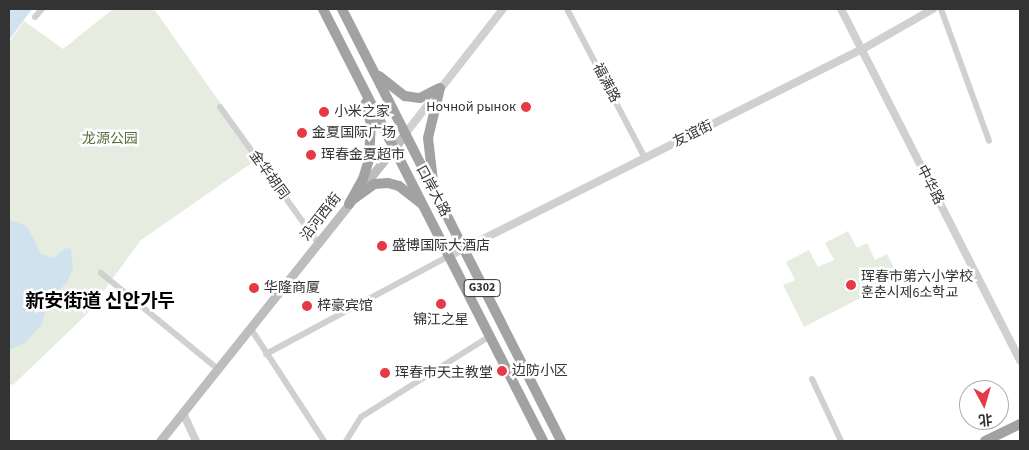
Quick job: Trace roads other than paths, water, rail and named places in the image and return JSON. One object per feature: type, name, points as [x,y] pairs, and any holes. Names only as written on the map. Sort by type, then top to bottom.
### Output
[{"type":"highway","name":"口岸大路","points":[[324,9],[394,148],[451,255],[543,441]]},
{"type":"highway","name":"口岸大路","points":[[342,9],[561,441]]},
{"type":"highway","points":[[374,73],[405,96],[420,98],[440,88]]},
{"type":"highway","points":[[349,204],[363,179],[370,150],[371,125],[360,82]]},
{"type":"highway","points":[[436,197],[428,149],[430,121],[440,88]]},
{"type":"highway","points":[[349,204],[368,187],[388,182],[400,186],[426,206]]},
{"type":"highway","points":[[986,441],[1020,424]]},
{"type":"main road","name":"沿河西街","points":[[160,441],[219,370],[405,134]]},
{"type":"street","points":[[35,17],[42,9]]},
{"type":"street","name":"沿河西街","points":[[405,134],[503,9]]},
{"type":"street","name":"福满路","points":[[567,9],[645,158]]},
{"type":"street","name":"中华路","points":[[841,9],[1020,360]]},
{"type":"street","name":"友谊街","points":[[451,255],[861,50],[933,9]]},
{"type":"street","points":[[942,9],[989,141]]},
{"type":"street","name":"金华胡同","points":[[220,107],[318,243]]},
{"type":"street","points":[[266,354],[451,255]]},
{"type":"street","points":[[101,273],[219,370]]},
{"type":"street","points":[[251,329],[324,441]]},
{"type":"street","points":[[346,441],[361,417],[490,336]]},
{"type":"street","points":[[812,379],[841,441]]},
{"type":"street","points":[[183,413],[196,441]]},
{"type":"water","points":[[9,9],[32,9],[9,40]]},
{"type":"water","points":[[9,220],[27,226],[41,254],[54,258],[64,249],[71,248],[73,268],[67,282],[47,304],[42,324],[26,342],[12,349],[9,349]]},
{"type":"place","name":"Ночной рынок","points":[[526,107]]},
{"type":"place","name":"小米之家","points":[[324,112]]},
{"type":"place","name":"金夏国际广场","points":[[302,133]]},
{"type":"place","name":"珲春金夏超市","points":[[311,155]]},
{"type":"place","name":"盛博国际大酒店","points":[[382,246]]},
{"type":"place","name":"珲春市第六小学校 훈춘시제6소학교","points":[[851,285]]},
{"type":"place","name":"华隆商厦","points":[[254,288]]},
{"type":"place","name":"锦江之星","points":[[441,304]]},
{"type":"place","name":"梓豪宾馆","points":[[307,306]]},
{"type":"place","name":"边防小区","points":[[502,371]]},
{"type":"place","name":"珲春市天主教堂","points":[[385,373]]},
{"type":"district","name":"新安街道 신안가두","points":[[100,302]]},
{"type":"park label","name":"龙源公园","points":[[110,139]]}]
